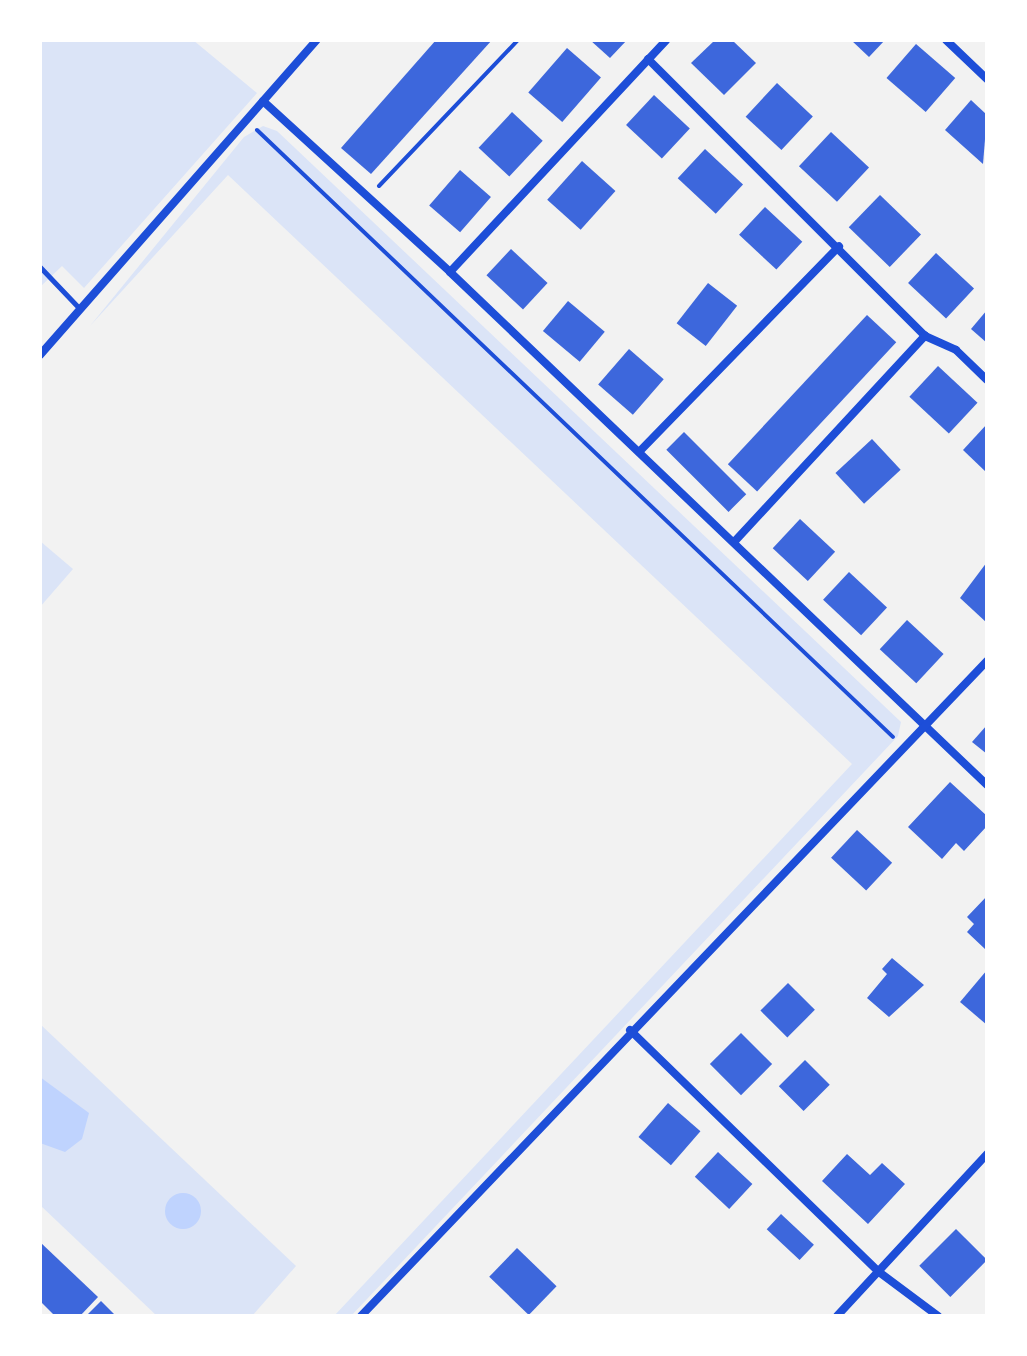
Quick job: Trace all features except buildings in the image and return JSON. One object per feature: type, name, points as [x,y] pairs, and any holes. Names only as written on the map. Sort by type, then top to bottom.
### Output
[{"type":"street","points":[[40,355],[317,40]]},
{"type":"street","points":[[450,272],[666,40]]},
{"type":"street","points":[[946,40],[987,79]]},
{"type":"street","points":[[648,59],[839,246],[925,336],[956,350],[987,380]]},
{"type":"street","points":[[263,101],[450,272],[735,541],[987,785]]},
{"type":"street","points":[[639,452],[839,246]]},
{"type":"street","points":[[735,541],[925,336]]},
{"type":"street","points":[[361,1316],[630,1030],[987,661]]},
{"type":"street","points":[[630,1030],[879,1272],[938,1316]]},
{"type":"street","points":[[837,1316],[987,1154]]},
{"type":"lane","points":[[40,267],[80,309]]},
{"type":"path","points":[[368,197],[518,40]]},
{"type":"path","points":[[246,120],[904,747]]},
{"type":"shaded area","points":[[40,40],[193,40],[257,93],[84,288],[62,266],[40,287]]},
{"type":"shaded area","points":[[263,126],[277,131],[901,722],[898,736],[351,1316],[334,1316],[852,764],[228,175],[90,326],[244,137]]},
{"type":"shaded area","points":[[40,541],[73,569],[40,607]]},
{"type":"shaded area","points":[[40,1024],[296,1266],[252,1316],[157,1316],[40,1205]]},
{"type":"water","points":[[40,1077],[89,1113],[82,1139],[65,1152],[40,1143]]},
{"type":"water","points":[[183,1193],[196,1198],[201,1211],[196,1224],[183,1229],[170,1224],[165,1211],[170,1198]]}]
